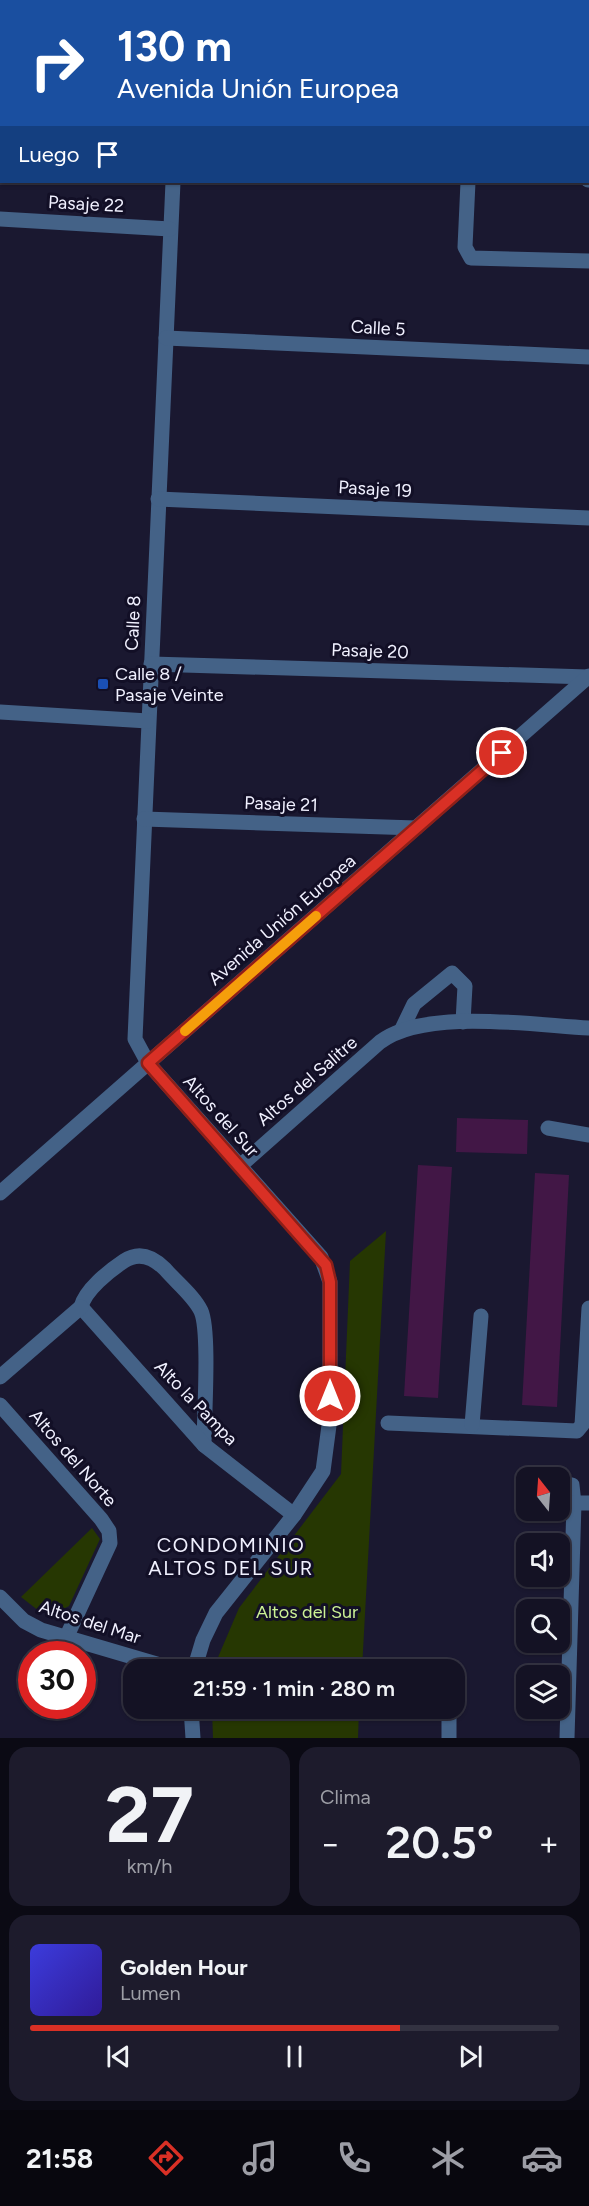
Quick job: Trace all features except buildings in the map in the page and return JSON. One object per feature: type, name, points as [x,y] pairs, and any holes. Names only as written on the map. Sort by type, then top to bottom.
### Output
[{"type":"street","points":[[0,67],[0,77]]},
{"type":"street","name":"Calle 8","points":[[148,1063],[139,1049],[134,1030],[173,183]]},
{"type":"street","points":[[468,183],[465,247],[471,258],[589,261]]},
{"type":"street","name":"Pasaje 22","points":[[0,219],[170,229]]},
{"type":"street","name":"Calle 5","points":[[166,338],[589,357]]},
{"type":"street","name":"Pasaje 19","points":[[158,499],[589,518]]},
{"type":"street","name":"Pasaje 20","points":[[151,664],[589,677]]},
{"type":"street","name":"Avenida Unión Europea","points":[[0,1193],[589,677]]},
{"type":"street","points":[[0,712],[148,721]]},
{"type":"street","name":"Pasaje 21","points":[[144,819],[416,828]]},
{"type":"street","points":[[402,1029],[414,1004],[452,973],[465,986],[464,1022]]},
{"type":"street","name":"Altos del Salitre","points":[[240,1166],[380,1042],[402,1029],[436,1021],[589,1028]]},
{"type":"street","name":"Altos del Sur","points":[[148,1063],[321,1257],[329,1273],[330,1418],[326,1463],[318,1480],[294,1515],[216,1613],[203,1640],[197,1659]]},
{"type":"street","points":[[548,1128],[589,1135]]},
{"type":"street","points":[[0,1377],[81,1307],[87,1294],[121,1263],[141,1256],[158,1262],[201,1312],[204,1325],[204,1445]]},
{"type":"street","name":"Alto la Pampa","points":[[81,1307],[204,1445],[294,1515]]},
{"type":"street","points":[[388,1423],[577,1431],[582,1425],[589,1308]]},
{"type":"street","points":[[472,1425],[481,1316]]},
{"type":"street","name":"Altos del Norte","points":[[0,1405],[101,1519],[109,1531],[110,1543],[66,1638]]},
{"type":"street","points":[[567,1738],[581,1503],[570,1485]]},
{"type":"street","name":"Altos del Mar","points":[[0,1598],[24,1621],[66,1638],[139,1659]]},
{"type":"street","points":[[191,1719],[193,1738]]},
{"type":"street","points":[[448,1738],[449,1719]]},
{"type":"green space","name":"Altos del Sur","points":[[386,1231],[363,1659],[217,1659],[239,1608],[341,1474],[350,1261]]},
{"type":"green space","points":[[92,1528],[100,1539],[69,1606],[54,1614],[39,1611],[21,1597]]},
{"type":"green space","points":[[212,1719],[359,1719],[358,1738],[213,1738]]},
{"type":"slow traffic","points":[[185,1031],[316,916]]},
{"type":"place","name":"Calle 8 / Pasaje Veinte","points":[[103,684]]},
{"type":"district","name":"CONDOMINIO ALTOS DEL SUR","points":[[231,1556]]},
{"type":"route","points":[[330,1396],[330,1282],[326,1265],[148,1063],[502,753]]}]
